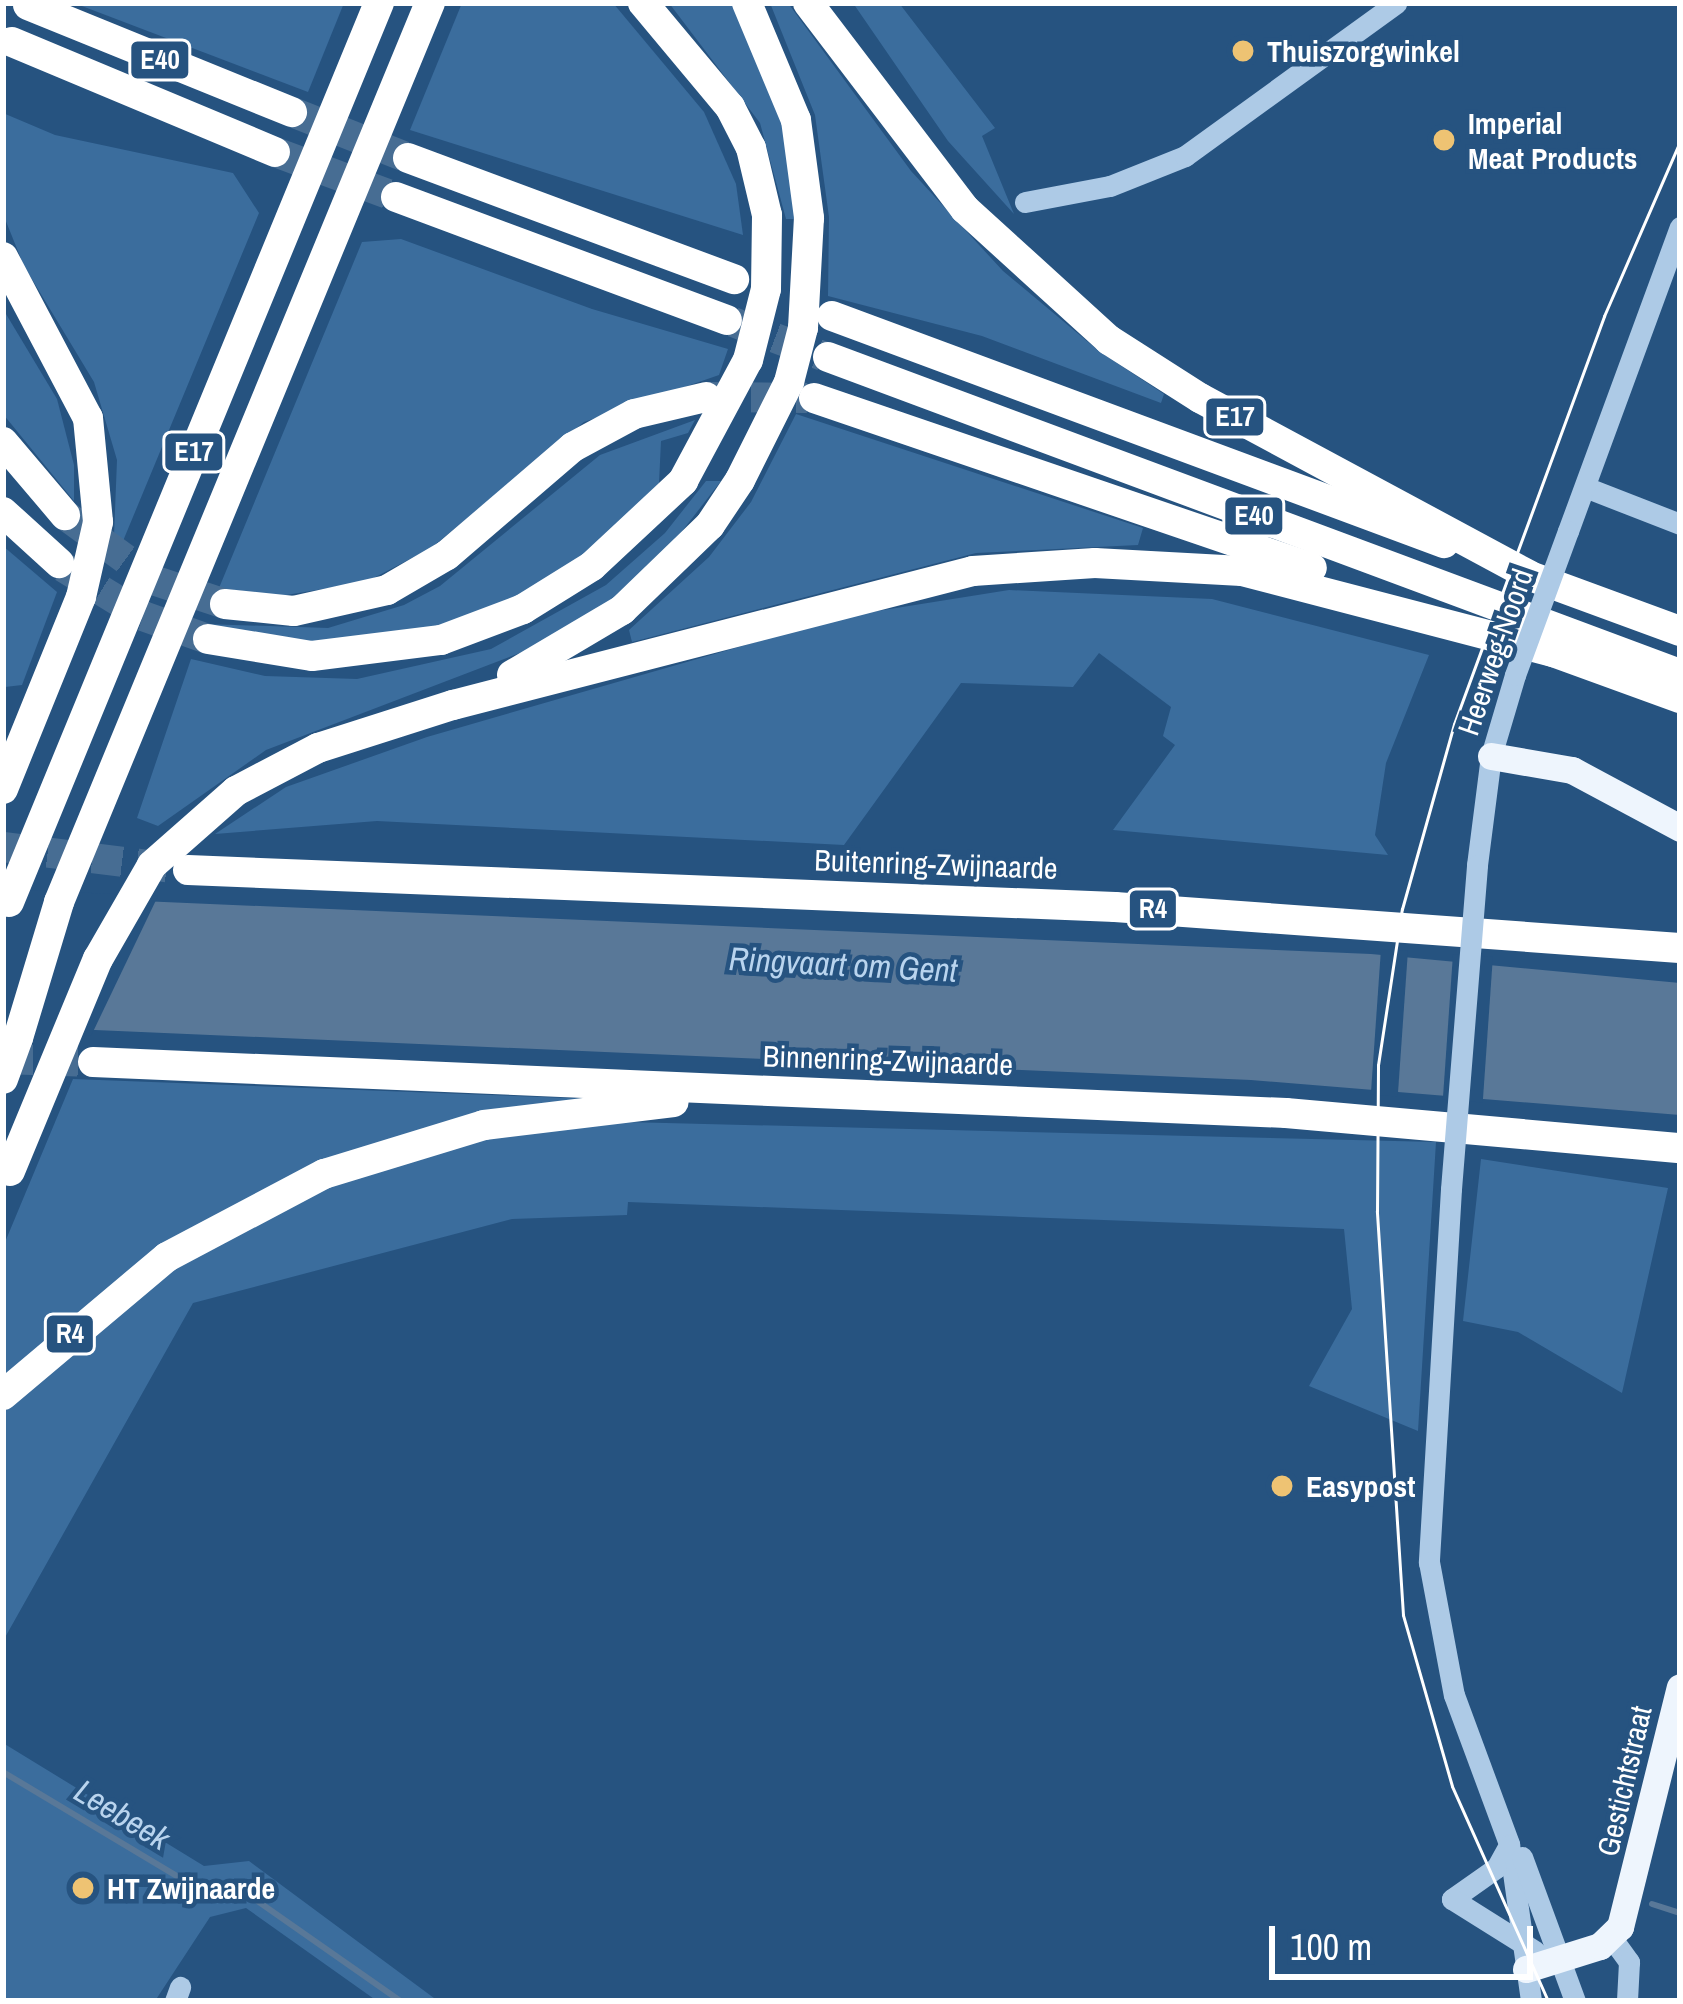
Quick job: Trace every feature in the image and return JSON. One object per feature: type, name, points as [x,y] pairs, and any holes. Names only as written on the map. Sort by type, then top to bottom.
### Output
[{"type":"highway","name":"E17","points":[[3,916],[380,3]]},
{"type":"highway","name":"E17","points":[[3,1027],[430,3]]},
{"type":"highway","points":[[208,639],[312,656],[441,640],[523,609],[576,577],[683,481],[748,360],[766,289],[767,215],[751,148],[730,107],[643,3]]},
{"type":"highway","points":[[453,705],[622,610],[680,558],[740,480],[789,382],[803,328],[809,218],[796,120],[747,3]]},
{"type":"highway","name":"E17","points":[[808,3],[965,208],[1109,340],[1200,398],[1529,575]]},
{"type":"highway","points":[[824,3],[842,48]]},
{"type":"highway","name":"E40","points":[[28,5],[292,112]]},
{"type":"highway","name":"E40","points":[[12,42],[275,152]]},
{"type":"highway","points":[[408,158],[734,279]]},
{"type":"highway","points":[[396,197],[728,320]]},
{"type":"highway","points":[[3,257],[73,379],[100,484],[81,596],[3,789]]},
{"type":"highway","name":"E40","points":[[832,316],[1680,631]]},
{"type":"highway","name":"E40","points":[[828,358],[1680,674]]},
{"type":"highway","points":[[225,604],[294,611],[387,590],[447,555],[588,438],[634,414],[706,397]]},
{"type":"highway","points":[[814,398],[1680,698]]},
{"type":"highway","points":[[3,442],[65,515]]},
{"type":"highway","points":[[3,512],[58,563]]},
{"type":"highway","points":[[7,1180],[119,913],[152,865],[201,816],[276,768],[453,705],[973,571],[1047,565],[1242,571],[1554,652]]},
{"type":"highway","name":"Buitenring-Zwijnaarde","points":[[188,870],[1205,912],[1680,948]]},
{"type":"highway","name":"E17","points":[[3,1079],[59,902]]},
{"type":"highway","name":"Binnenring-Zwijnaarde","points":[[93,1062],[1369,1118],[1680,1148]]},
{"type":"highway","name":"R4","points":[[3,1394],[140,1276],[205,1234],[324,1174],[446,1134],[535,1115],[769,1091]]},
{"type":"main road","points":[[1490,756],[1572,770],[1680,828]]},
{"type":"main road","name":"Gestichtstraat","points":[[1611,1937],[1626,1915],[1680,1687]]},
{"type":"main road","points":[[1525,1958],[1560,1960],[1611,1937]]},
{"type":"street","points":[[1024,202],[1110,186],[1185,156],[1396,3]]},
{"type":"street","name":"Heerweg-Noord","points":[[1509,1844],[1449,1679],[1429,1562],[1451,1189],[1477,865],[1490,756],[1515,675],[1680,227]]},
{"type":"street","points":[[1585,487],[1680,524]]},
{"type":"street","points":[[1509,1844],[1496,1868],[1452,1899],[1525,1958]]},
{"type":"street","points":[[1509,1844],[1532,2001]]},
{"type":"street","points":[[1509,1844],[1520,1851],[1575,2001]]},
{"type":"street","points":[[1611,1937],[1629,1962],[1627,2001]]},
{"type":"shaded area","points":[[74,3],[344,3],[308,92]]},
{"type":"shaded area","points":[[462,3],[613,3],[704,112],[736,184],[743,235],[410,130]]},
{"type":"shaded area","points":[[669,3],[735,3],[786,122],[799,219],[786,219],[760,123]]},
{"type":"shaded area","points":[[770,3],[788,3],[911,171],[1003,271],[1100,352],[1164,394],[1161,403],[982,336],[828,296],[829,217],[815,115]]},
{"type":"shaded area","points":[[853,3],[899,3],[995,128],[982,136],[1014,214],[948,141]]},
{"type":"shaded area","points":[[3,113],[55,135],[233,173],[259,213],[123,541],[114,536],[117,460],[94,382],[24,266],[3,214]]},
{"type":"shaded area","points":[[401,239],[592,309],[728,349],[719,375],[584,422],[431,548],[366,582],[280,596],[219,588],[362,242]]},
{"type":"shaded area","points":[[3,309],[57,399],[74,465],[74,501],[3,414]]},
{"type":"shaded area","points":[[796,414],[1143,528],[1138,545],[976,553],[632,642],[629,630],[709,557],[751,502]]},
{"type":"shaded area","points":[[695,420],[688,433],[661,441],[659,483],[590,551],[515,598],[428,631],[312,642],[204,624],[328,628],[404,605],[440,586],[600,455]]},
{"type":"shaded area","points":[[706,481],[721,481],[669,548],[615,599],[538,646],[266,750],[158,826],[137,818],[191,659],[265,676],[357,679],[491,649],[606,585],[665,533]]},
{"type":"shaded area","points":[[3,546],[57,592],[22,685],[5,687]]},
{"type":"shaded area","points":[[1009,590],[1212,599],[1429,655],[1386,763],[1375,835],[1388,855],[1113,830],[1175,745],[1163,736],[1171,707],[1099,653],[1073,687],[961,683],[844,845],[377,821],[215,834],[286,787],[427,737],[846,616]]},
{"type":"shaded area","points":[[73,1079],[594,1099],[626,1122],[1436,1142],[1418,1431],[1309,1386],[1352,1309],[1344,1229],[628,1202],[627,1215],[512,1219],[193,1303],[3,1641],[3,1247]]},
{"type":"shaded area","points":[[1481,1159],[1668,1188],[1622,1393],[1518,1332],[1463,1321]]},
{"type":"shaded area","points":[[3,1743],[204,1866],[249,1861],[438,2001],[377,2001],[246,1908],[210,1917],[155,2001],[3,2001]]},
{"type":"water","name":"Ringvaart om Gent","points":[[3,895],[1371,954],[1680,983],[1680,1115],[1251,1080],[3,1026]]},
{"type":"pier","points":[[3,889],[158,896],[91,1036],[3,1032]]},
{"type":"pier","points":[[1381,949],[1408,951],[1398,1097],[1371,1095]]},
{"type":"pier","points":[[1453,954],[1493,957],[1483,1102],[1443,1100]]},
{"type":"waterway","name":"Leebeek","points":[[3,1772],[200,1890],[246,1893],[400,2001]]},
{"type":"waterway","points":[[1652,1904],[1680,1913]]},
{"type":"tunnel","points":[[292,112],[408,158]]},
{"type":"tunnel","points":[[275,152],[396,197]]},
{"type":"tunnel","points":[[733,322],[823,356]]},
{"type":"tunnel","points":[[706,397],[807,398]]},
{"type":"tunnel","points":[[65,515],[156,581],[225,604]]},
{"type":"tunnel","points":[[63,567],[143,616],[208,639]]},
{"type":"tunnel","points":[[3,847],[188,870]]},
{"type":"tunnel","points":[[3,1059],[93,1062]]},
{"type":"tram line","points":[[1548,2001],[1452,1786],[1403,1615],[1377,1211],[1378,1065],[1402,909],[1454,724],[1604,316],[1680,141]]},
{"type":"place","name":"Thuiszorgwinkel","points":[[1243,51]]},
{"type":"place","name":"Imperial Meat Products","points":[[1444,140]]},
{"type":"place","name":"Easypost","points":[[1282,1486]]},
{"type":"place","name":"HT Zwijnaarde","points":[[83,1888]]}]
